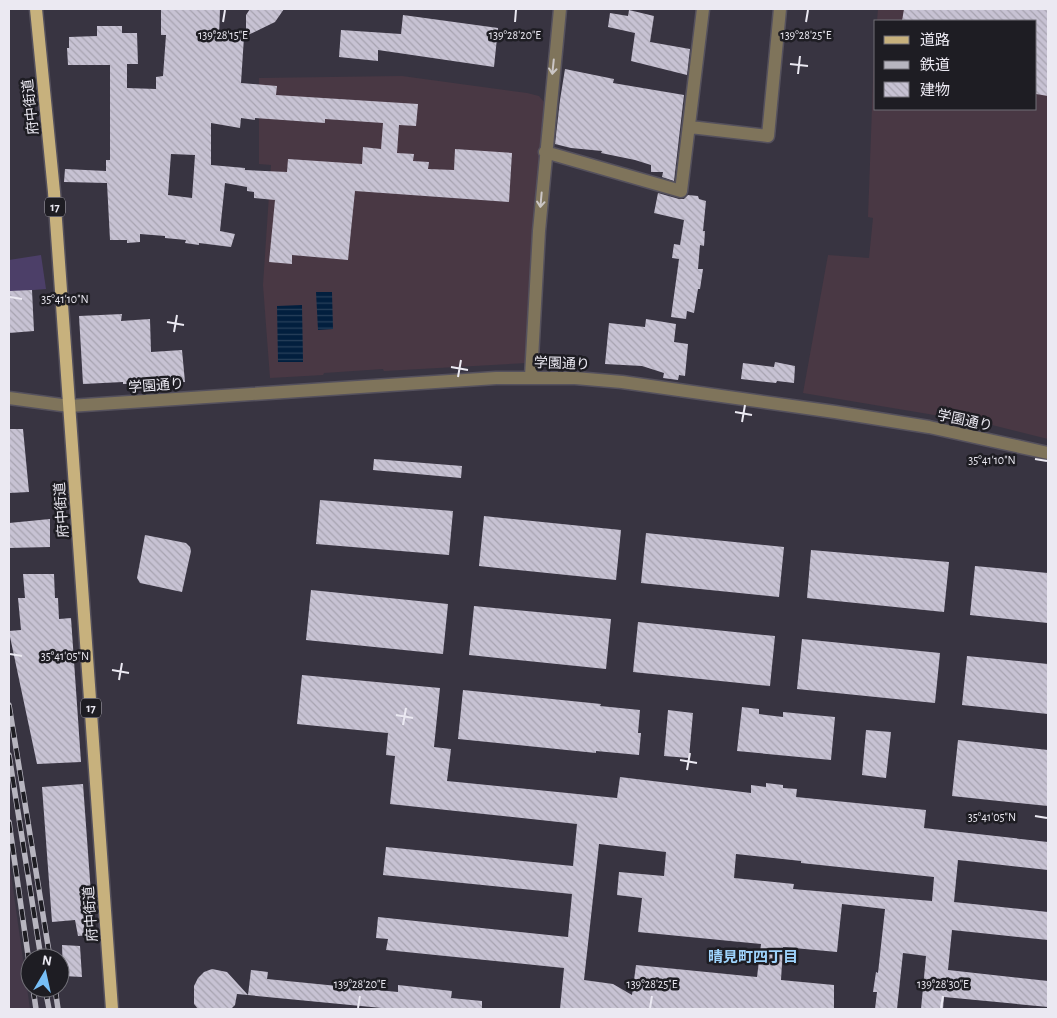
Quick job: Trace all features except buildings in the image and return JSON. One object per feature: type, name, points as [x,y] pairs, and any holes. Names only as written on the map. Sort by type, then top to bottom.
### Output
[{"type":"main road","name":"府中街道","points":[[36,9],[54,192],[112,1009]]},
{"type":"street","points":[[531,377],[545,152],[560,9]]},
{"type":"street","points":[[545,152],[681,191],[703,9]]},
{"type":"street","points":[[690,128],[768,136],[780,9]]},
{"type":"street","name":"学園通り","points":[[9,398],[69,406],[400,384],[531,377],[575,378],[622,382],[816,409],[928,427],[1048,453]]},
{"type":"shaded area","points":[[878,9],[1048,9],[1048,439],[988,424],[803,393],[828,255],[869,258],[873,218],[868,217],[874,53],[874,110],[1037,110],[1037,20],[877,20]]},
{"type":"shaded area","points":[[402,76],[527,93],[539,96],[544,102],[527,363],[384,371],[383,369],[270,378],[263,285],[271,165],[259,164],[259,78]]},
{"type":"shaded area","points":[[41,255],[46,289],[9,292],[9,260]]},
{"type":"shaded area","points":[[9,860],[21,948],[20,998],[28,998],[30,1009],[9,1009]]},
{"type":"water","points":[[316,292],[332,292],[333,329],[318,330]]},
{"type":"water","points":[[302,305],[303,362],[278,362],[277,306]]},
{"type":"railway","points":[[9,705],[48,948]]},
{"type":"railway","points":[[9,755],[39,948]]},
{"type":"railway","points":[[9,822],[27,948]]},
{"type":"railway","points":[[34,998],[36,1009]]},
{"type":"railway","points":[[47,998],[49,1009]]},
{"type":"railway","points":[[56,998],[58,1009]]},
{"type":"district","name":"晴見町四丁目","points":[[753,957]]}]
